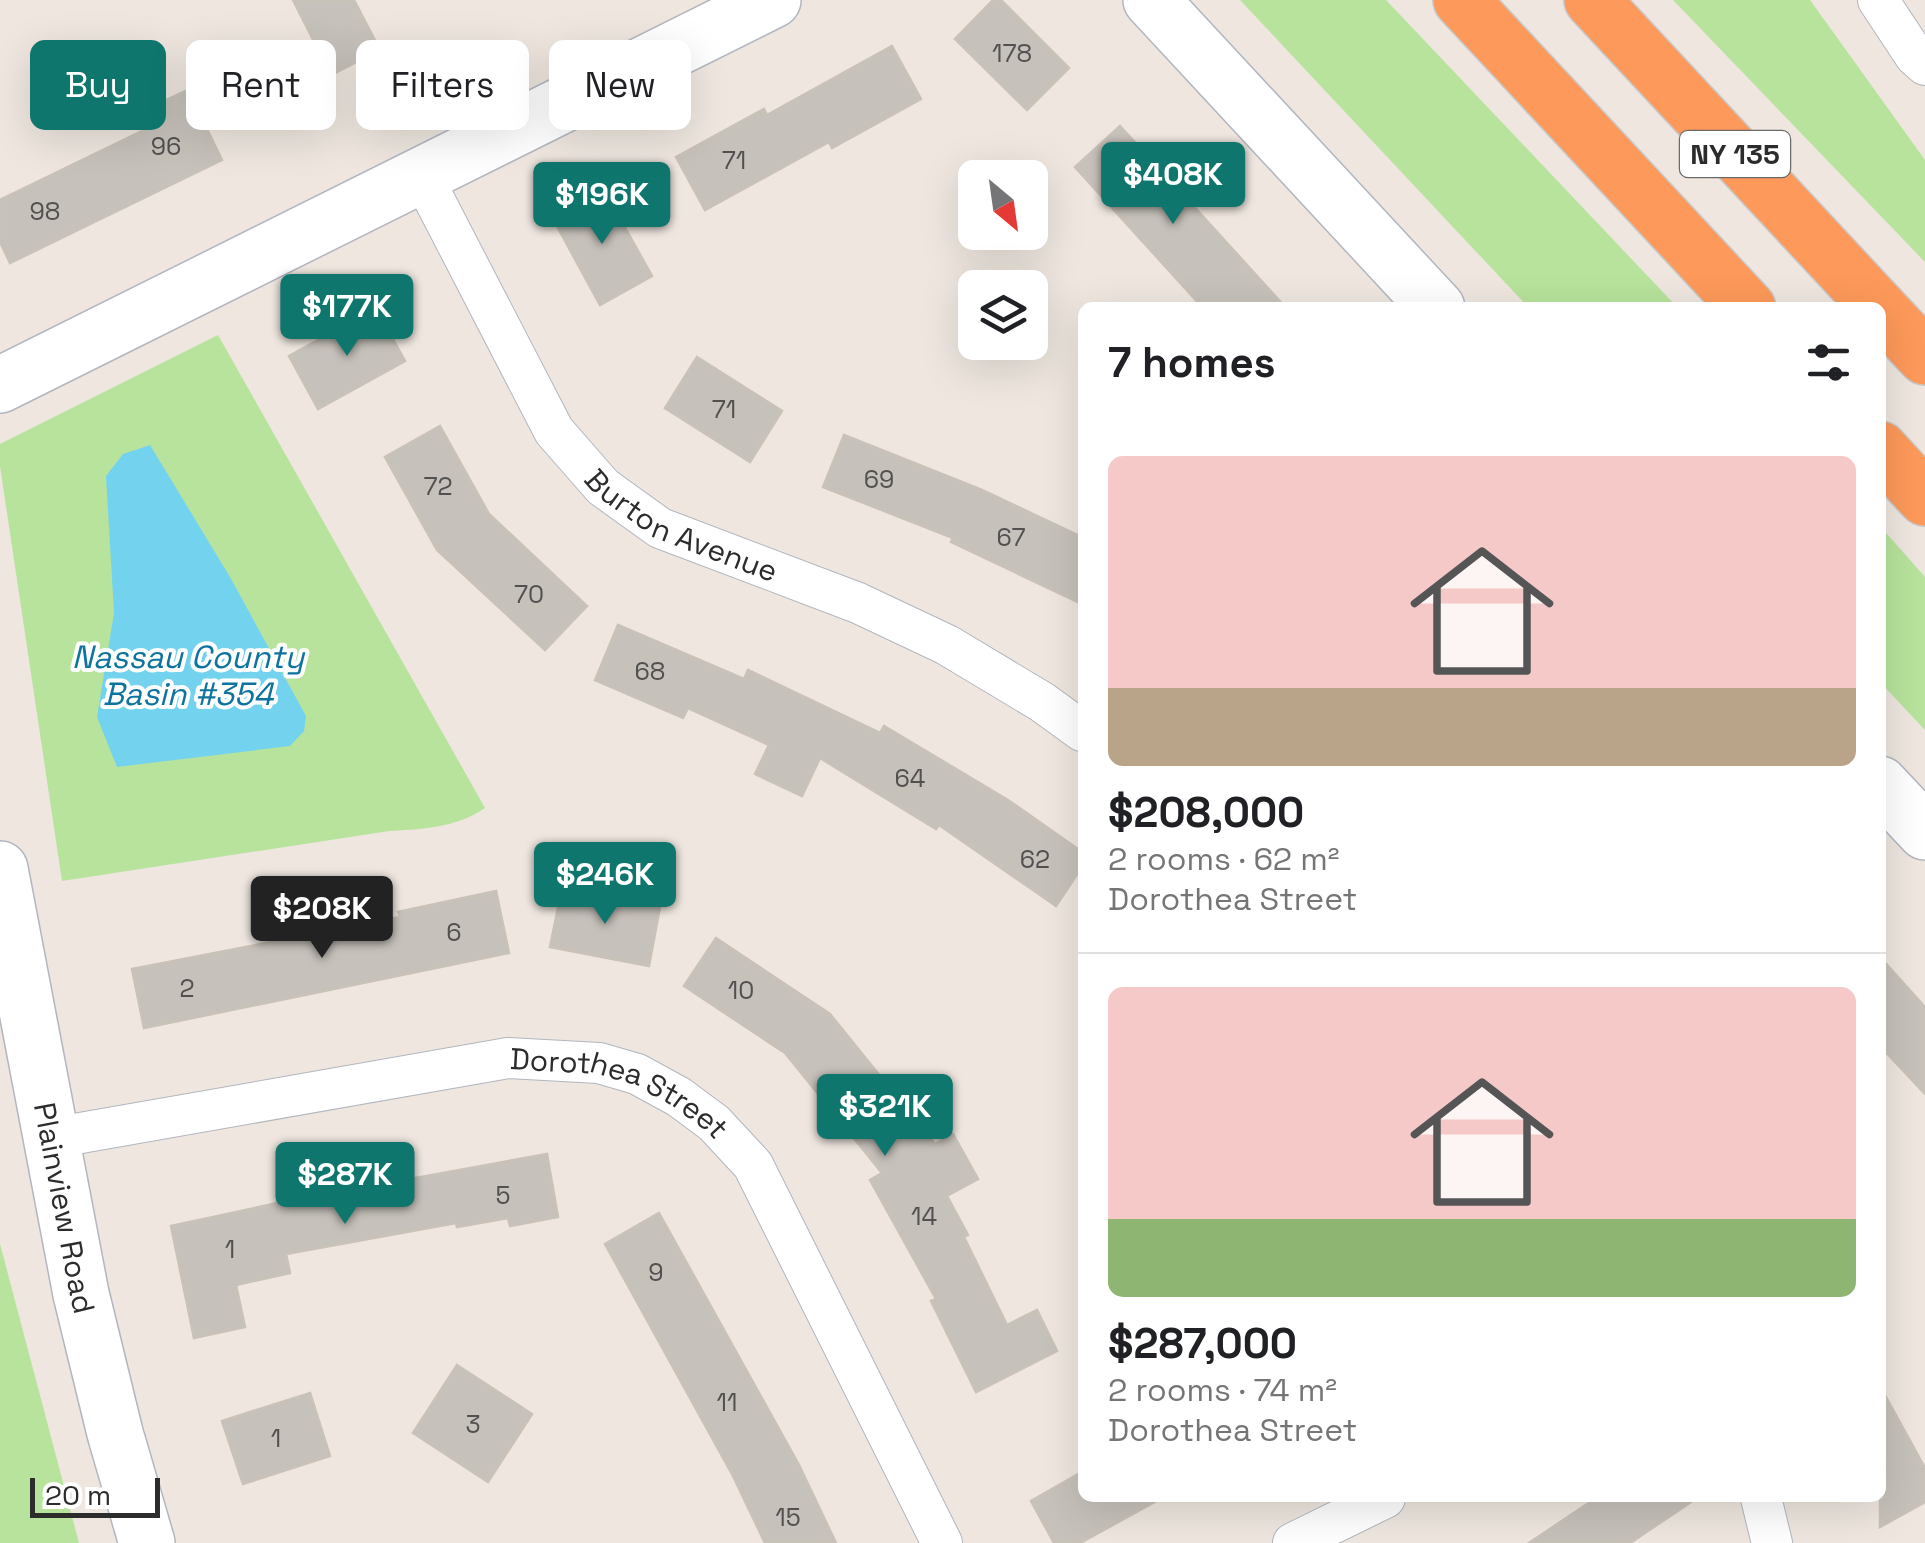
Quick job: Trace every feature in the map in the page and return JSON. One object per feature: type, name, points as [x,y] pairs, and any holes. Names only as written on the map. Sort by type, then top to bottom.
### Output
[{"type":"highway","name":"NY 135","points":[[1462,0],[1742,302]]},
{"type":"highway","name":"NY 135","points":[[1592,0],[1873,302]]},
{"type":"highway","name":"NY 135","points":[[1886,315],[1925,357]]},
{"type":"highway","points":[[1886,456],[1925,498]]},
{"type":"street","points":[[0,386],[773,0]]},
{"type":"street","points":[[1151,0],[1431,302]]},
{"type":"street","points":[[1878,0],[1925,65]]},
{"type":"street","name":"Burton Avenue","points":[[421,174],[554,431],[603,487],[660,528],[858,603],[947,645],[1078,728]]},
{"type":"street","points":[[1886,790],[1925,832]]},
{"type":"street","name":"Plainview Road","points":[[0,869],[81,1294],[147,1543]]},
{"type":"street","name":"Dorothea Street","points":[[52,1138],[508,1058],[599,1063],[637,1074],[679,1096],[714,1123],[753,1165],[942,1543]]},
{"type":"street","points":[[1293,1543],[1377,1502]]},
{"type":"street","points":[[1763,1502],[1772,1543]]},
{"type":"green space","points":[[1240,0],[1386,0],[1672,302],[1523,302]]},
{"type":"green space","points":[[1673,0],[1810,0],[1925,160],[1925,262]]},
{"type":"green space","points":[[218,335],[485,808],[439,826],[62,881],[0,466],[0,444]]},
{"type":"green space","points":[[1886,533],[1925,577],[1925,730],[1886,688]]},
{"type":"green space","points":[[0,1244],[79,1543],[0,1543]]},
{"type":"water","name":"Nassau County Basin #354","points":[[150,445],[230,577],[306,716],[304,731],[290,746],[117,767],[97,717],[114,613],[106,476],[123,454]]},
{"type":"building","points":[[293,0],[354,0],[375,40],[356,40],[356,62],[336,72],[336,40],[313,40]]},
{"type":"building","points":[[993,0],[1001,0],[1069,68],[1027,110],[955,39]]},
{"type":"building","points":[[892,46],[921,99],[832,148],[829,142],[705,210],[676,157],[764,109],[767,115]]},
{"type":"building","points":[[186,91],[186,130],[207,130],[222,160],[10,263],[0,242],[0,200],[144,130],[166,130],[166,100]]},
{"type":"building","points":[[1120,126],[1281,302],[1198,302],[1075,167]]},
{"type":"building","points":[[603,188],[652,276],[600,305],[552,217]]},
{"type":"building","points":[[376,308],[405,361],[318,409],[289,356]]},
{"type":"building","points":[[697,357],[782,411],[750,462],[665,408]]},
{"type":"building","points":[[440,426],[489,514],[587,606],[545,650],[437,550],[385,457]]},
{"type":"building","points":[[844,435],[982,490],[1078,535],[1078,602],[951,542],[953,538],[823,487]]},
{"type":"building","points":[[618,625],[744,679],[748,670],[880,733],[884,726],[1008,800],[1078,849],[1078,873],[1056,906],[939,825],[936,829],[820,758],[802,796],[755,774],[769,745],[688,708],[683,718],[595,680]]},
{"type":"building","points":[[562,888],[660,907],[649,966],[550,947]]},
{"type":"building","points":[[496,891],[509,953],[144,1028],[132,969],[400,917],[398,912]]},
{"type":"building","points":[[716,938],[830,1014],[935,1144],[953,1134],[978,1179],[947,1196],[968,1235],[964,1237],[1007,1325],[1037,1310],[1057,1351],[976,1392],[931,1301],[936,1299],[870,1180],[882,1173],[785,1053],[684,986]]},
{"type":"building","points":[[1886,964],[1925,1007],[1925,1094],[1886,1052]]},
{"type":"building","points":[[547,1154],[558,1217],[510,1226],[508,1218],[457,1227],[456,1223],[286,1254],[290,1273],[236,1285],[245,1327],[194,1338],[171,1226],[310,1196],[309,1192],[409,1173],[410,1179]]},
{"type":"building","points":[[659,1213],[799,1465],[836,1543],[765,1543],[733,1476],[605,1244]]},
{"type":"building","points":[[457,1365],[532,1414],[488,1482],[413,1433]]},
{"type":"building","points":[[310,1393],[330,1456],[243,1484],[222,1421]]},
{"type":"building","points":[[1886,1397],[1925,1468],[1925,1502],[1880,1527],[1880,1502],[1886,1502]]},
{"type":"building","points":[[1078,1474],[1078,1502],[1155,1502],[1080,1543],[1054,1543],[1031,1501]]},
{"type":"building","points":[[1590,1502],[1691,1502],[1630,1543],[1529,1543]]}]
